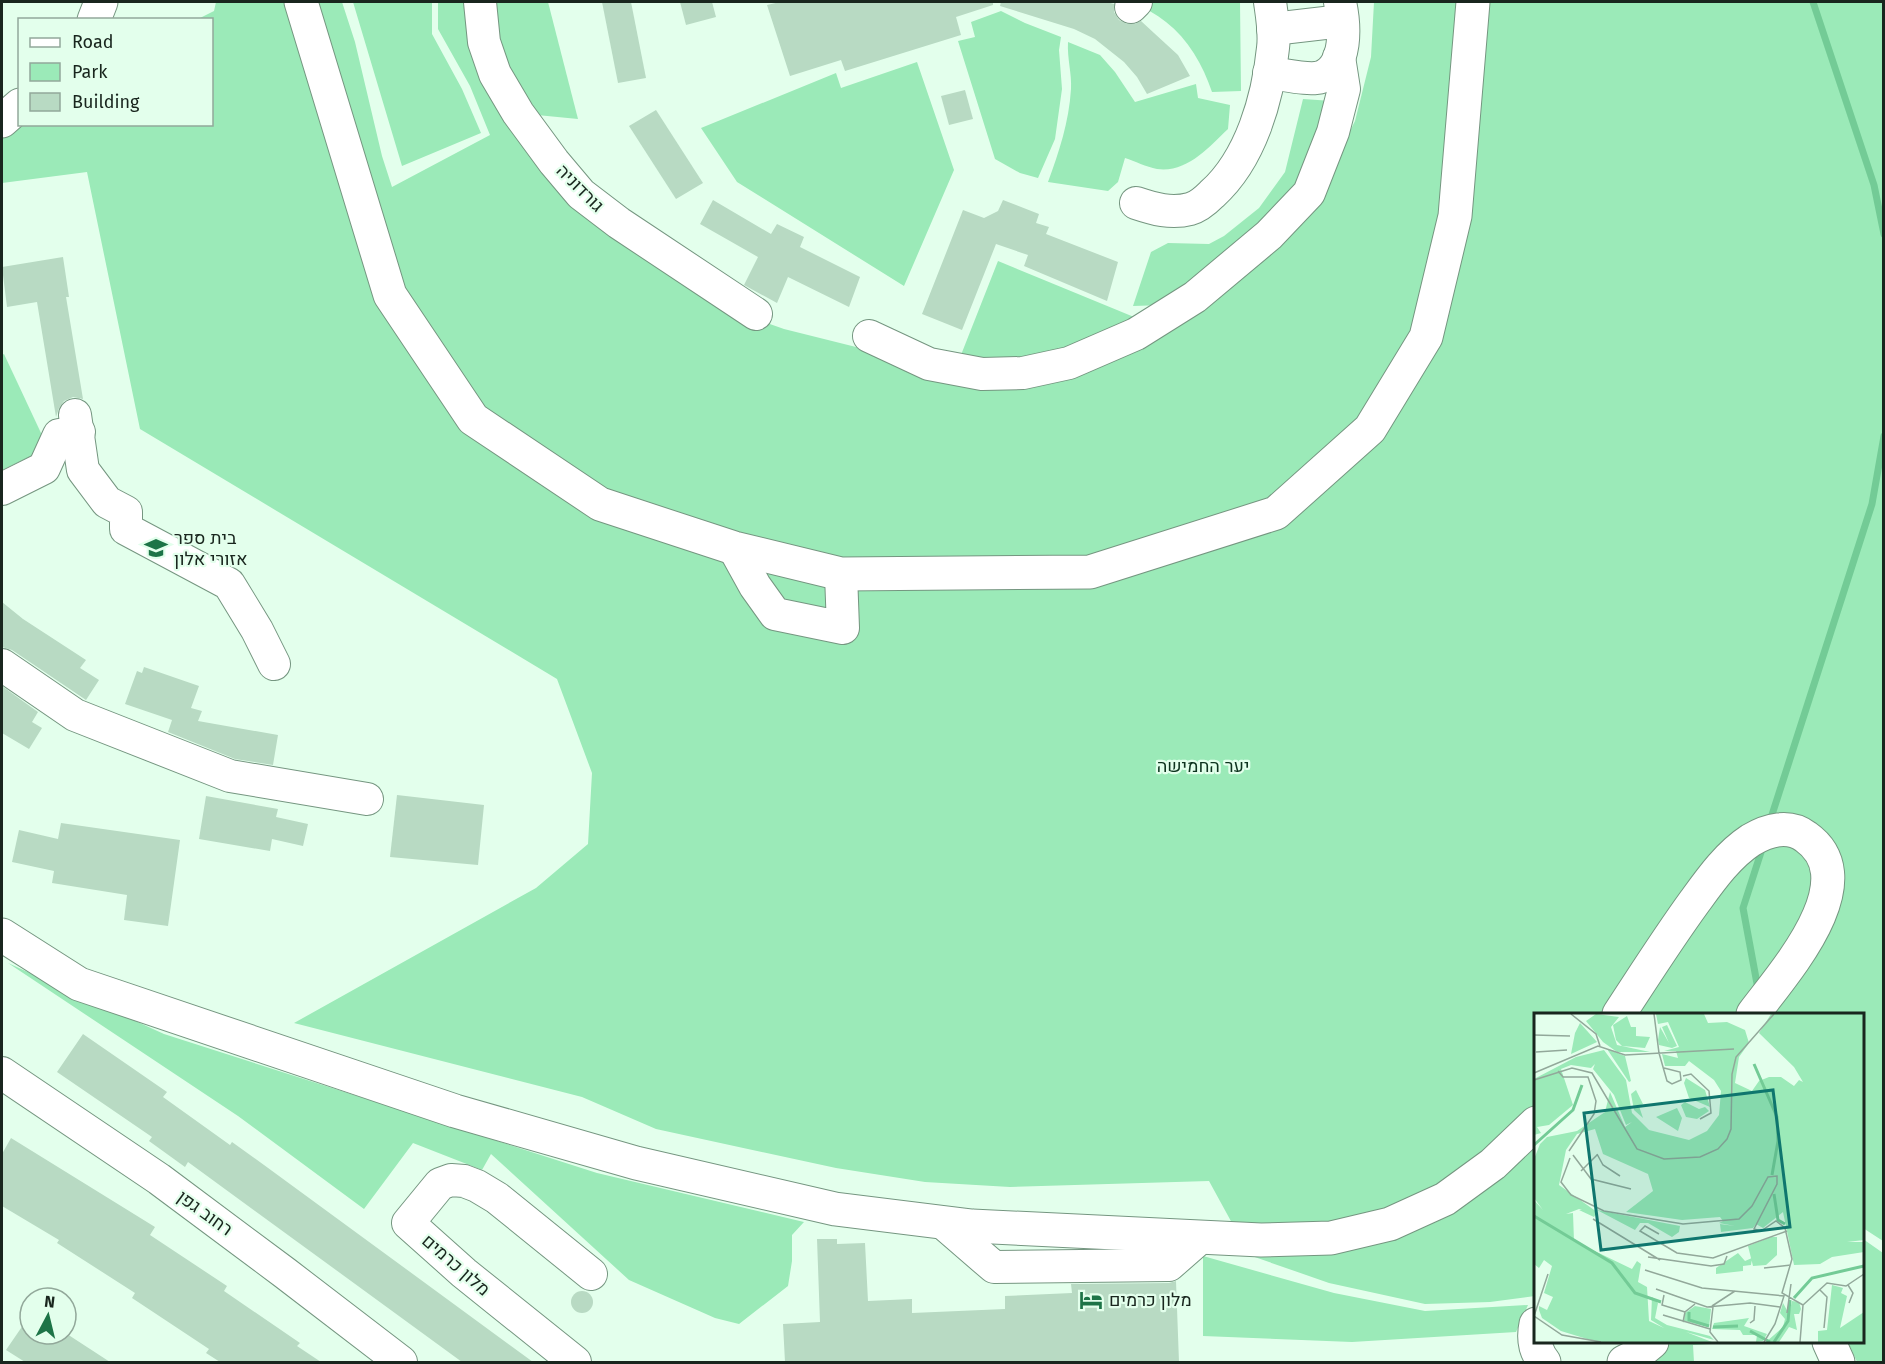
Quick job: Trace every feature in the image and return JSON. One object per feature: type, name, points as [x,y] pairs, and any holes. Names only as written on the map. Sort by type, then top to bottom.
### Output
[{"type":"main road","points":[[95,18],[101,2]]},
{"type":"main road","points":[[301,2],[390,295],[473,419],[600,504],[734,548],[841,574],[1090,572],[1276,513],[1370,429],[1426,337],[1455,216],[1473,2]]},
{"type":"main road","points":[[2,121],[18,107]]},
{"type":"main road","points":[[1620,1013],[1678,924],[1726,862],[1743,846],[1761,835],[1780,829],[1790,830],[1808,838],[1822,856],[1827,878],[1825,901],[1818,922],[1809,938],[1754,1013]]},
{"type":"main road","points":[[2,935],[79,984],[455,1111],[636,1163],[835,1209],[943,1223],[1261,1240],[1331,1238],[1390,1224],[1445,1199],[1494,1164],[1534,1125]]},
{"type":"main road","points":[[1534,1343],[1544,1362]]},
{"type":"main road","points":[[1624,1362],[1634,1357],[1650,1343]]},
{"type":"main road","points":[[1830,1343],[1838,1362]]},
{"type":"street","name":"גורדוניה","points":[[480,2],[484,42],[495,74],[518,113],[581,194],[619,223],[756,314]]},
{"type":"street","points":[[1136,203],[1156,210],[1174,211],[1192,208],[1204,201],[1223,184],[1243,154],[1259,115],[1274,45],[1271,15],[1341,11],[1343,44],[1337,63],[1321,77],[1306,78],[1269,73]]},
{"type":"street","points":[[869,336],[929,364],[982,374],[1023,373],[1069,363],[1136,334],[1203,290],[1269,235],[1308,193],[1333,132],[1344,89],[1339,57]]},
{"type":"street","points":[[2,489],[44,468],[59,435],[77,424],[83,470],[106,502],[126,512],[126,529],[229,584],[257,630],[274,664]]},
{"type":"street","points":[[734,548],[755,586],[775,614],[843,628],[841,574]]},
{"type":"street","points":[[2,665],[75,716],[230,776],[367,799]]},
{"type":"street","name":"רחוב גפן","points":[[2,1073],[159,1179],[401,1362]]},
{"type":"street","name":"מלון כרמים","points":[[575,1362],[464,1273],[408,1223],[440,1184],[451,1180],[464,1181],[484,1189],[497,1198],[591,1274]]},
{"type":"green space","name":"יער החמישה","points":[[216,2],[342,2],[355,42],[382,156],[392,187],[490,135],[470,86],[438,29],[438,2],[465,2],[473,56],[514,135],[543,169],[713,304],[784,329],[880,353],[1087,367],[1327,177],[1355,121],[1371,57],[1374,2],[1883,2],[1883,1241],[1864,1229],[1864,1013],[1534,1013],[1534,1296],[1490,1302],[1425,1304],[1329,1283],[1246,1254],[1238,1234],[1209,1181],[1010,1187],[925,1182],[836,1168],[656,1129],[582,1097],[294,1023],[536,888],[588,844],[592,773],[557,679],[140,429],[87,172],[2,183],[2,117],[18,123],[18,126],[213,126],[213,18],[200,18],[214,11]]},
{"type":"green space","points":[[353,2],[432,2],[432,34],[462,89],[481,133],[402,166]]},
{"type":"green space","points":[[493,2],[548,2],[578,119],[537,115],[511,80],[496,31]]},
{"type":"green space","points":[[1134,2],[1240,2],[1241,91],[1212,92],[1188,44],[1162,19]]},
{"type":"green space","points":[[1001,11],[1061,37],[1059,50],[1062,89],[1055,139],[1038,178],[1020,173],[995,159],[958,41],[975,37],[971,22]]},
{"type":"green space","points":[[1068,42],[1100,55],[1115,72],[1135,102],[1196,84],[1198,98],[1230,105],[1228,129],[1196,158],[1178,167],[1157,169],[1125,158],[1118,182],[1108,191],[1048,182],[1063,137],[1070,101]]},
{"type":"green space","points":[[917,62],[954,170],[904,286],[737,182],[701,128],[836,73],[841,88]]},
{"type":"green space","points":[[1303,99],[1332,101],[1297,189],[1268,224],[1165,305],[1133,306],[1151,252],[1168,243],[1209,244],[1224,236],[1259,208],[1285,172]]},
{"type":"green space","points":[[998,261],[1134,317],[1120,328],[1062,355],[1002,366],[959,360]]},
{"type":"green space","points":[[4,354],[48,448],[2,470],[2,355]]},
{"type":"green space","points":[[8,963],[164,1034],[597,1173],[804,1222],[792,1235],[792,1261],[788,1286],[739,1324],[715,1318],[629,1280],[491,1154],[482,1170],[413,1143],[364,1209],[238,1116]]},
{"type":"green space","points":[[1864,1240],[1883,1253],[1883,1362],[1857,1362],[1848,1343],[1864,1343]]},
{"type":"green space","points":[[1203,1256],[1334,1293],[1425,1311],[1528,1305],[1516,1332],[1352,1342],[1203,1336]]},
{"type":"green space","points":[[1672,1343],[1727,1343],[1693,1345],[1694,1362],[1646,1362]]},
{"type":"building","points":[[602,2],[631,2],[646,78],[618,83]]},
{"type":"building","points":[[680,2],[712,2],[716,17],[686,25]]},
{"type":"building","points":[[780,2],[993,2],[993,5],[956,17],[961,35],[845,71],[841,60],[790,76],[767,5]]},
{"type":"building","points":[[1001,2],[1107,2],[1114,4],[1114,12],[1119,20],[1127,24],[1141,21],[1178,55],[1190,76],[1147,94],[1137,77],[1124,62],[1095,39],[1074,29],[1000,6]]},
{"type":"building","points":[[965,90],[973,119],[949,125],[941,96]]},
{"type":"building","points":[[656,110],[703,183],[676,199],[629,126]]},
{"type":"building","points":[[713,200],[771,234],[777,224],[804,237],[800,247],[860,277],[849,307],[788,277],[777,303],[744,285],[758,257],[700,224]]},
{"type":"building","points":[[1003,200],[1039,214],[1036,223],[1049,227],[1046,234],[1118,262],[1107,301],[1024,266],[1028,255],[996,244],[962,330],[922,314],[963,210],[984,218],[998,211]]},
{"type":"building","points":[[63,257],[69,297],[66,297],[83,399],[73,397],[64,401],[56,417],[37,302],[7,307],[2,267]]},
{"type":"building","points":[[2,602],[23,619],[86,660],[80,668],[99,680],[86,700],[12,650],[2,647]]},
{"type":"building","points":[[144,667],[199,686],[191,708],[202,711],[198,721],[278,735],[273,765],[235,759],[168,732],[172,720],[125,704],[137,671],[142,673]]},
{"type":"building","points":[[2,686],[38,712],[32,722],[42,728],[29,749],[2,733]]},
{"type":"building","points":[[397,795],[484,805],[478,865],[390,857]]},
{"type":"building","points":[[206,796],[278,809],[276,817],[308,824],[303,846],[272,839],[270,851],[199,839]]},
{"type":"building","points":[[61,823],[180,840],[168,926],[124,920],[127,895],[52,883],[54,871],[12,862],[19,830],[58,839]]},
{"type":"building","points":[[83,1034],[167,1092],[163,1097],[230,1145],[232,1142],[533,1362],[462,1362],[188,1162],[185,1167],[149,1141],[152,1137],[57,1072]]},
{"type":"building","points":[[11,1138],[155,1227],[150,1235],[227,1286],[224,1291],[300,1343],[297,1346],[321,1362],[220,1362],[206,1353],[209,1349],[132,1298],[135,1293],[57,1243],[59,1240],[2,1206],[2,1154]]},
{"type":"building","name":"מלון כרמים","points":[[817,1239],[837,1239],[837,1244],[865,1243],[868,1301],[912,1299],[912,1313],[1005,1309],[1005,1296],[1072,1293],[1071,1284],[1176,1281],[1179,1362],[785,1362],[783,1324],[820,1322]]},
{"type":"building","points":[[582,1291],[590,1294],[593,1302],[590,1310],[582,1313],[574,1310],[571,1302],[574,1294]]},
{"type":"building","points":[[18,1332],[18,1346],[78,1346],[78,1341],[110,1362],[25,1362],[6,1350]]},
{"type":"waterway","points":[[1813,2],[1874,185],[1884,234]]},
{"type":"waterway","points":[[1770,821],[1872,504],[1884,436]]},
{"type":"waterway","points":[[1758,989],[1743,908],[1763,846]]},
{"type":"place","name":"בית ספר אזורי אלון","points":[[156,548]]},
{"type":"place","name":"מלון כרמים","points":[[1091,1300]]}]
